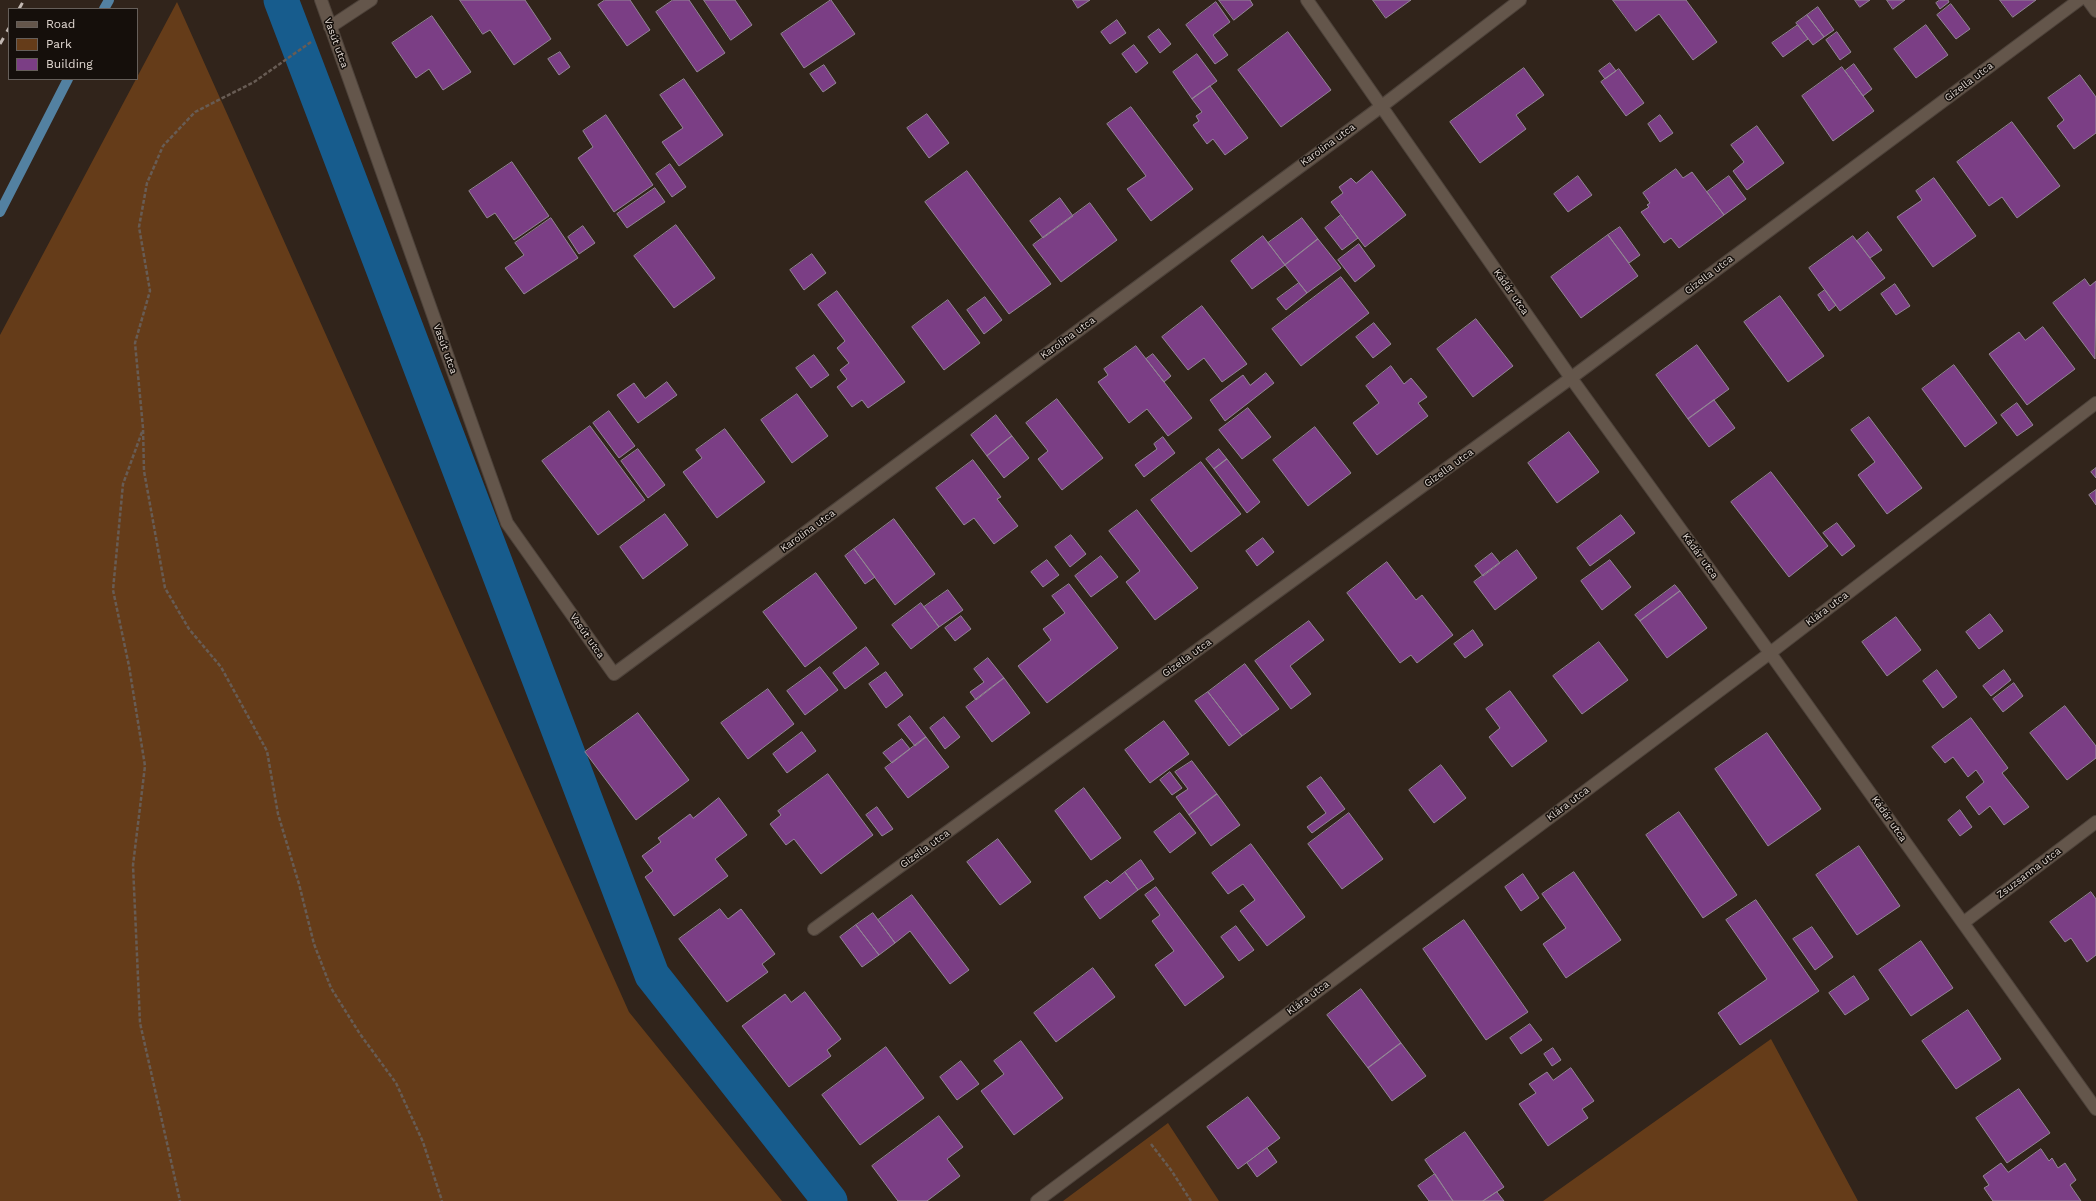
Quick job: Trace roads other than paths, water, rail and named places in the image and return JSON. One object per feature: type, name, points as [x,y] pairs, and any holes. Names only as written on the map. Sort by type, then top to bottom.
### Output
[{"type":"street","name":"Vasút utca","points":[[321,0],[507,523],[614,674]]},
{"type":"street","points":[[330,27],[372,0]]},
{"type":"street","name":"Kádár utca","points":[[1307,0],[1571,378],[1770,653],[2096,1109]]},
{"type":"street","name":"Karolina utca","points":[[614,674],[1382,106],[1520,0]]},
{"type":"street","name":"Gizella utca","points":[[814,929],[1571,378],[2079,0]]},
{"type":"street","points":[[2088,0],[2096,11]]},
{"type":"street","name":"Klára utca","points":[[1037,1201],[1770,653],[2096,403]]},
{"type":"street","name":"Zsuzsanna utca","points":[[1963,923],[2096,822]]},
{"type":"waterway","points":[[105,8],[109,0]]},
{"type":"waterway","points":[[281,0],[652,975],[830,1201]]},
{"type":"waterway","points":[[0,212],[67,80]]},
{"type":"railway","points":[[20,8],[24,0]]},
{"type":"railway","points":[[0,44],[8,30]]}]
